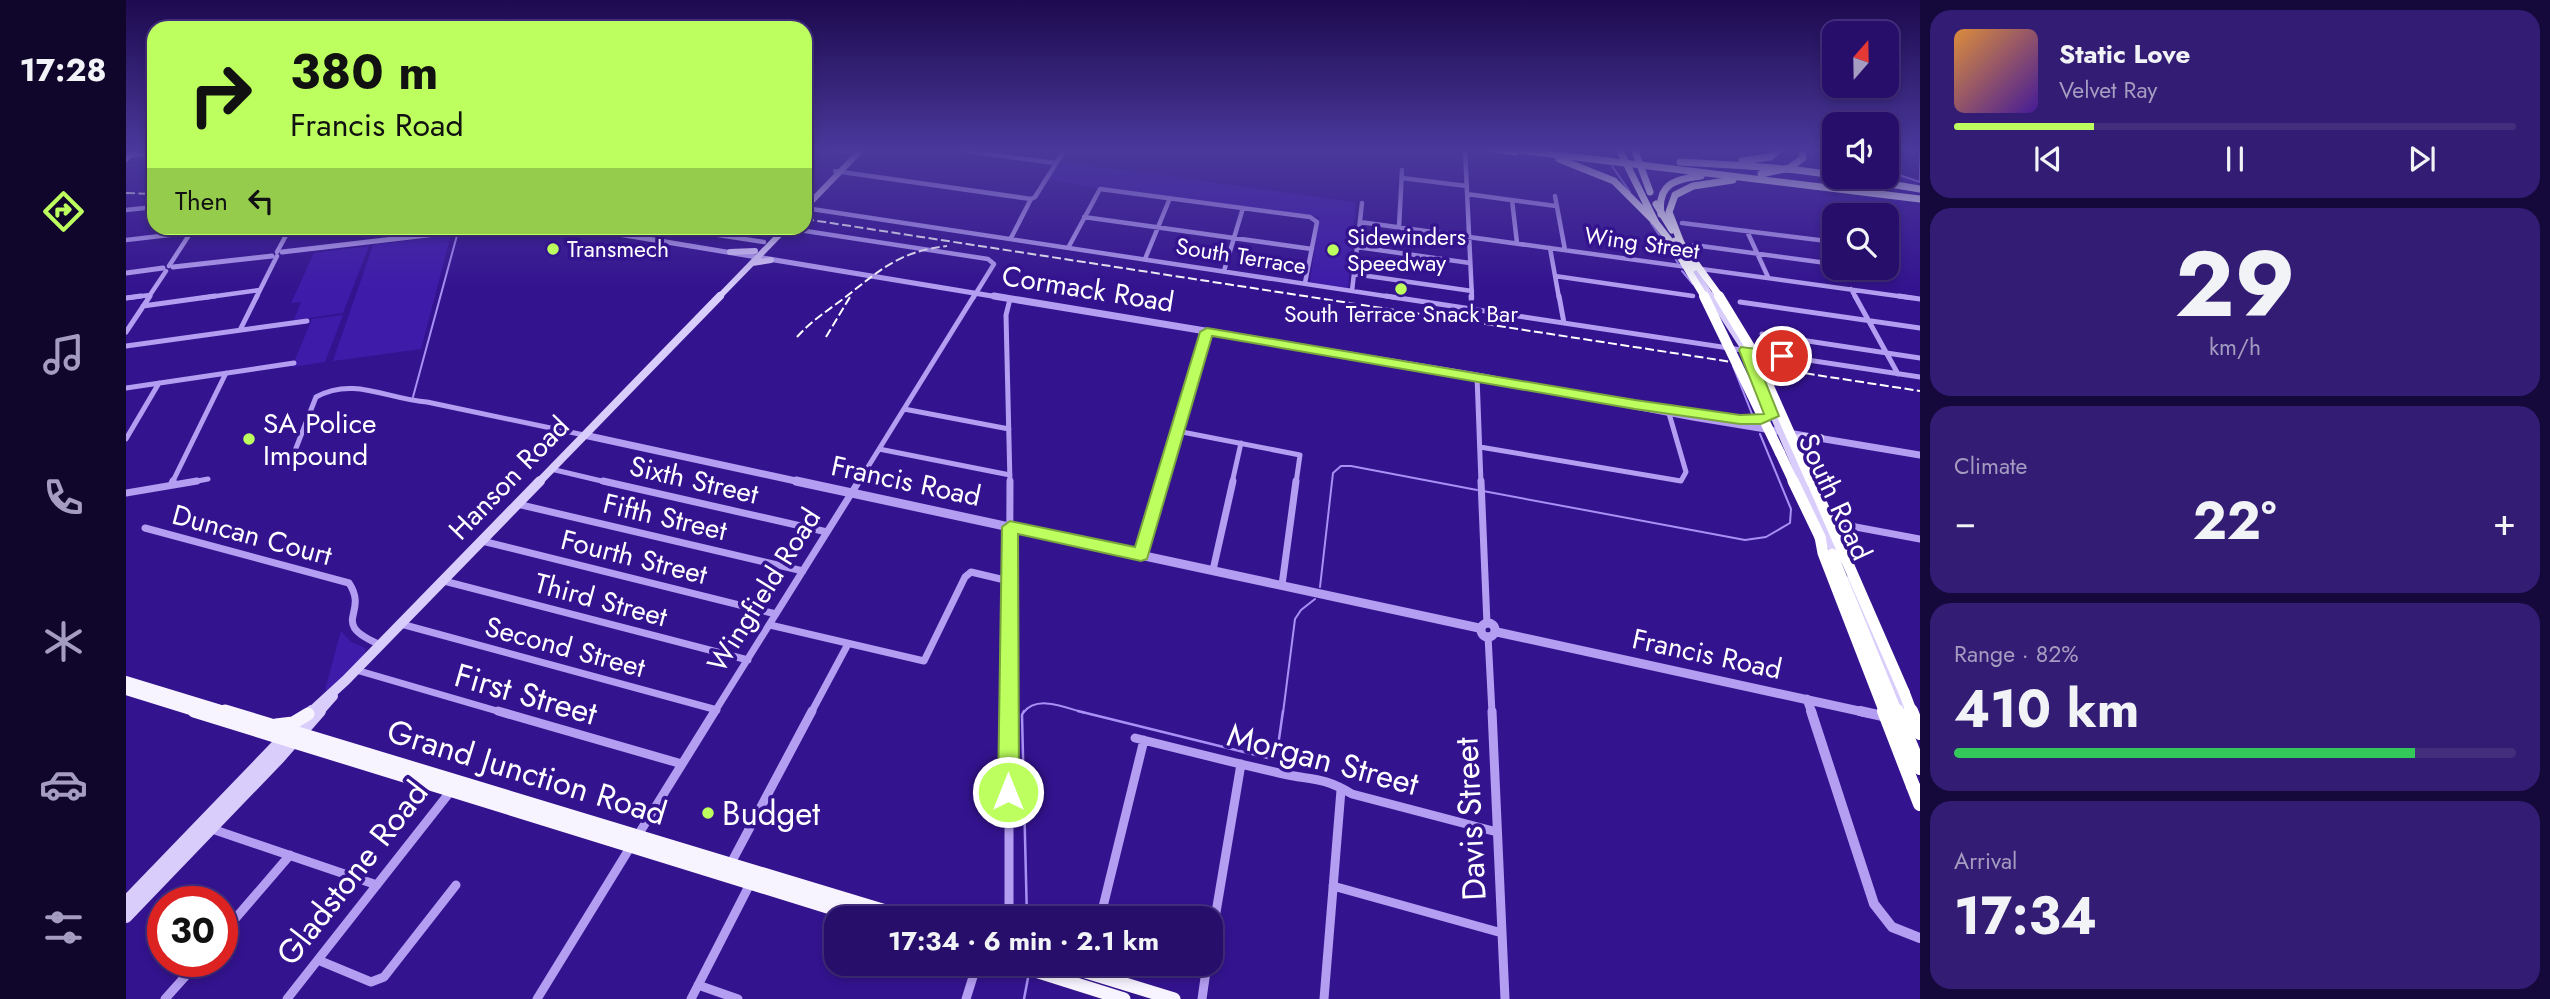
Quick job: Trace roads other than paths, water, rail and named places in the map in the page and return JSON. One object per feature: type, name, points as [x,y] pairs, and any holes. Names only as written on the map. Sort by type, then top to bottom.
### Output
[{"type":"highway","points":[[1632,196],[1655,218],[1706,296],[1738,357],[1820,537],[1830,550],[1920,768]]},
{"type":"highway","points":[[1647,196],[1655,218]]},
{"type":"highway","points":[[1652,196],[1755,355],[1864,597],[1920,733]]},
{"type":"highway","points":[[1661,196],[1659,205],[1662,217],[1693,268]]},
{"type":"highway","points":[[1678,196],[1671,202],[1669,215],[1681,243]]},
{"type":"highway","points":[[1884,196],[1920,200]]},
{"type":"highway","points":[[1888,196],[1920,200]]},
{"type":"highway","points":[[1820,537],[1823,552],[1920,804]]},
{"type":"highway","name":"Grand Junction Road","points":[[126,681],[270,730]]},
{"type":"highway","name":"Grand Junction Road","points":[[126,690],[297,736],[754,877],[864,906]]},
{"type":"highway","points":[[1904,692],[1914,721]]},
{"type":"highway","points":[[270,730],[293,723],[308,714]]},
{"type":"highway","name":"Grand Junction Road","points":[[297,736],[455,785]]},
{"type":"highway","name":"Grand Junction Road","points":[[635,840],[731,863],[754,877],[831,906]]},
{"type":"highway","points":[[1089,976],[1124,999]]},
{"type":"highway","points":[[1093,976],[1174,999]]},
{"type":"main road","name":"Hanson Road","points":[[764,246],[773,235]]},
{"type":"main road","name":"Hanson Road","points":[[126,917],[263,760],[297,736],[308,714],[346,680],[444,581],[753,257],[777,235]]},
{"type":"main road","points":[[764,246],[765,257],[771,260]]},
{"type":"main road","points":[[732,253],[757,260],[771,260]]},
{"type":"main road","points":[[732,253],[742,258],[741,266]]},
{"type":"main road","name":"Hanson Road","points":[[706,308],[741,266],[753,257]]},
{"type":"main road","name":"South Road","points":[[1693,268],[1746,350],[1777,428],[1914,721],[1920,754]]},
{"type":"main road","points":[[1740,419],[1761,420],[1772,416]]},
{"type":"main road","points":[[1784,442],[1796,438],[1820,438]]},
{"type":"main road","name":"Hanson Road","points":[[126,902],[206,827],[324,709],[346,680]]},
{"type":"main road","points":[[263,760],[274,745],[270,730]]},
{"type":"street","points":[[1008,196],[1031,199],[1036,196]]},
{"type":"street","points":[[1068,248],[1095,196]]},
{"type":"street","points":[[1153,196],[1313,218],[1317,222],[1305,284]]},
{"type":"street","points":[[1399,227],[1401,196]]},
{"type":"street","points":[[1467,196],[1472,309]]},
{"type":"street","points":[[1479,196],[1556,206]]},
{"type":"street","points":[[1555,196],[1565,250]]},
{"type":"street","points":[[1144,259],[1170,198]]},
{"type":"street","points":[[1011,238],[1031,199]]},
{"type":"street","points":[[1512,200],[1517,243]]},
{"type":"street","points":[[1353,290],[1362,203]]},
{"type":"street","name":"South Terrace","points":[[812,207],[1920,377]]},
{"type":"street","points":[[126,210],[147,208]]},
{"type":"street","points":[[1224,271],[1243,208]]},
{"type":"street","points":[[1084,216],[1312,249]]},
{"type":"street","name":"Wing Street","points":[[1360,222],[1920,299]]},
{"type":"street","points":[[1682,223],[1822,240]]},
{"type":"street","points":[[1747,231],[1768,277]]},
{"type":"street","name":"Wingfield Road","points":[[537,999],[993,261],[812,232]]},
{"type":"street","points":[[126,240],[159,235]]},
{"type":"street","points":[[126,332],[129,323],[189,235]]},
{"type":"street","points":[[240,330],[286,235]]},
{"type":"street","points":[[126,273],[429,235]]},
{"type":"street","points":[[626,235],[732,253]]},
{"type":"street","points":[[708,235],[764,246]]},
{"type":"street","points":[[1694,245],[1822,262]]},
{"type":"street","points":[[1357,247],[1470,263]]},
{"type":"street","points":[[1550,248],[1564,323]]},
{"type":"street","name":"Cormack Road","points":[[771,260],[1920,452]]},
{"type":"street","points":[[1354,274],[1472,291]]},
{"type":"street","points":[[1555,276],[1693,296]]},
{"type":"street","points":[[1851,289],[1899,374]]},
{"type":"street","points":[[143,306],[260,290]]},
{"type":"street","points":[[126,298],[150,295]]},
{"type":"street","points":[[1009,906],[1010,475],[1006,315],[1010,299]]},
{"type":"street","points":[[1740,302],[1920,328]]},
{"type":"street","points":[[126,346],[307,321]]},
{"type":"street","points":[[1141,555],[1207,332]]},
{"type":"street","points":[[1762,334],[1920,358]]},
{"type":"street","points":[[126,388],[293,363]]},
{"type":"street","points":[[171,485],[226,373]]},
{"type":"street","points":[[1477,376],[1482,486],[1483,626],[1493,634]]},
{"type":"street","points":[[126,439],[159,383]]},
{"type":"street","name":"Francis Road","points":[[289,466],[314,400],[320,394],[354,387],[388,394],[405,401],[427,402],[1483,626]]},
{"type":"street","points":[[904,409],[1009,429]]},
{"type":"street","points":[[1480,447],[1681,481],[1686,472],[1668,410]]},
{"type":"street","name":"Cormack Road","points":[[1668,410],[1740,419],[1820,438],[1861,442]]},
{"type":"street","points":[[1177,431],[1300,456],[1282,585]]},
{"type":"street","points":[[1213,570],[1241,443]]},
{"type":"street","points":[[879,449],[1010,475]]},
{"type":"street","name":"Sixth Street","points":[[551,469],[827,532]]},
{"type":"street","points":[[126,493],[208,479]]},
{"type":"street","name":"Fifth Street","points":[[517,504],[803,571]]},
{"type":"street","points":[[1821,521],[1920,539]]},
{"type":"street","name":"Duncan Court","points":[[145,528],[349,583],[357,598],[351,622],[352,630],[357,635],[381,645]]},
{"type":"street","name":"Fourth Street","points":[[482,541],[776,614]]},
{"type":"street","points":[[769,625],[915,661],[927,659],[965,577],[971,572],[1009,581]]},
{"type":"street","name":"Third Street","points":[[444,581],[748,660]]},
{"type":"street","name":"Second Street","points":[[401,624],[717,710]]},
{"type":"street","name":"Francis Road","points":[[1493,634],[1914,721]]},
{"type":"street","name":"Davis Street","points":[[1493,634],[1497,832],[1505,999]]},
{"type":"street","points":[[731,863],[848,644]]},
{"type":"street","name":"First Street","points":[[356,670],[682,764]]},
{"type":"street","points":[[1807,699],[1874,904],[1882,919],[1892,928],[1920,938]]},
{"type":"street","name":"Morgan Street","points":[[1103,906],[1140,739],[1286,775],[1314,777],[1332,782],[1341,790],[1497,832]]},
{"type":"street","points":[[1217,906],[1241,764]]},
{"type":"street","name":"Gladstone Road","points":[[287,999],[455,785]]},
{"type":"street","points":[[1324,999],[1341,790]]},
{"type":"street","points":[[206,827],[377,885]]},
{"type":"street","points":[[238,916],[290,856]]},
{"type":"street","points":[[691,999],[754,877]]},
{"type":"street","points":[[318,960],[371,982],[384,977],[456,886]]},
{"type":"street","points":[[1333,886],[1502,933]]},
{"type":"street","points":[[967,999],[974,976]]},
{"type":"street","points":[[1202,999],[1205,976]]},
{"type":"street","points":[[165,999],[184,977]]},
{"type":"street","points":[[698,985],[738,999]]},
{"type":"waterway","points":[[1651,223],[1678,263]]},
{"type":"waterway","points":[[413,397],[457,235]]},
{"type":"waterway","points":[[1682,271],[1693,284]]},
{"type":"waterway","points":[[1733,366],[1752,414]]},
{"type":"waterway","points":[[1483,491],[1745,540],[1766,537],[1790,523],[1791,509],[1760,434]]},
{"type":"waterway","points":[[1320,587],[1333,473],[1341,466],[1477,490]]},
{"type":"waterway","points":[[1283,713],[1295,619],[1301,610],[1315,599]]},
{"type":"waterway","points":[[1023,713],[1029,707],[1044,703],[1079,711]]},
{"type":"waterway","points":[[1079,711],[1268,758],[1277,753],[1283,711]]},
{"type":"waterway","points":[[1079,711],[1085,713]]},
{"type":"waterway","points":[[1023,713],[1027,906]]},
{"type":"waterway","points":[[1024,999],[1028,978]]},
{"type":"railway","points":[[812,220],[1920,391]]},
{"type":"railway","points":[[797,337],[807,326],[890,264],[916,252],[947,246]]},
{"type":"railway","points":[[826,337],[850,297]]},
{"type":"place","name":"Transmech","points":[[553,249]]},
{"type":"place","name":"Sidewinders Speedway","points":[[1333,250]]},
{"type":"place","name":"South Terrace Snack Bar","points":[[1401,289]]},
{"type":"place","name":"SA Police Impound","points":[[249,439]]},
{"type":"place","name":"Budget","points":[[708,813]]}]
